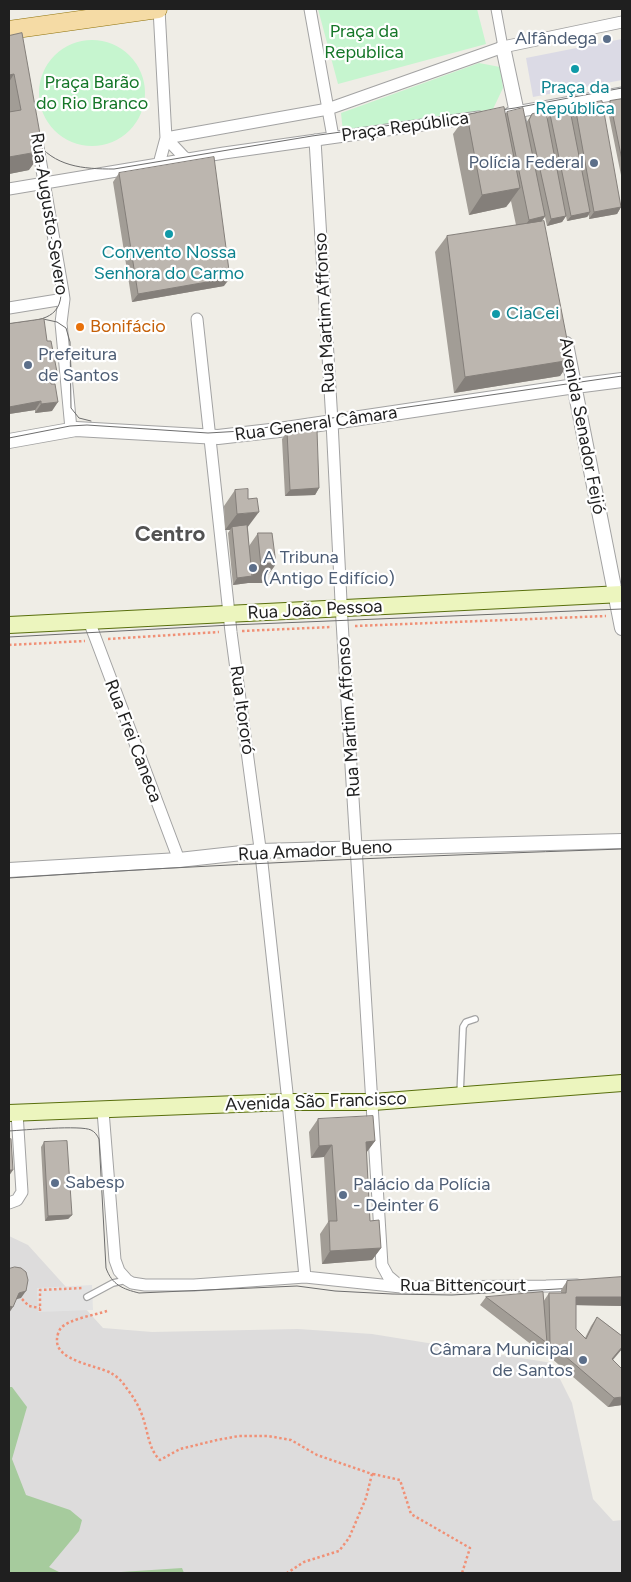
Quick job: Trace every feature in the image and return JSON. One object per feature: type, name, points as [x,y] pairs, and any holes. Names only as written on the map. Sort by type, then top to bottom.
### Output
[{"type":"main road","points":[[17,33],[159,9]]},
{"type":"main road","name":"Rua João Pessoa","points":[[9,625],[618,594]]},
{"type":"main road","name":"Avenida São Francisco","points":[[13,1113],[103,1111],[288,1102],[373,1102],[622,1083]]},
{"type":"street","points":[[159,9],[166,138],[159,164]]},
{"type":"street","points":[[310,9],[332,137]]},
{"type":"street","points":[[496,9],[523,141]]},
{"type":"street","points":[[503,48],[622,22]]},
{"type":"street","name":"Praça República","points":[[166,138],[328,109],[503,48]]},
{"type":"street","name":"Praça República","points":[[9,189],[332,137],[516,112],[622,93]]},
{"type":"street","name":"Rua Augusto Severo","points":[[35,133],[64,299],[61,323],[71,429]]},
{"type":"street","points":[[166,138],[188,159]]},
{"type":"street","name":"Rua Martim Affonso","points":[[315,140],[382,1265]]},
{"type":"street","points":[[9,308],[64,299]]},
{"type":"street","name":"Rua Itororó","points":[[197,319],[231,632],[260,851],[305,1277]]},
{"type":"street","name":"Avenida Senador Feijó","points":[[564,334],[618,594],[621,622]]},
{"type":"street","name":"Rua General Câmara","points":[[9,441],[71,429],[209,437],[279,430],[622,380]]},
{"type":"street","name":"Rua Frei Caneca","points":[[89,621],[94,640],[179,860]]},
{"type":"street","name":"Rua Amador Bueno","points":[[9,870],[179,860],[260,851],[622,841]]},
{"type":"street","points":[[103,1111],[114,1250],[119,1271],[127,1280]]},
{"type":"street","points":[[9,1203],[17,1200],[22,1192],[13,1113]]},
{"type":"street","points":[[368,1284],[378,1273],[382,1265]]},
{"type":"street","points":[[382,1265],[388,1276],[401,1287]]},
{"type":"street","name":"Rua Bittencourt","points":[[127,1280],[132,1283],[145,1285],[194,1285],[305,1277],[401,1287],[584,1284]]},
{"type":"lane","points":[[460,1095],[463,1027],[466,1022],[474,1019]]},
{"type":"lane","points":[[87,1297],[113,1283],[127,1280]]},
{"type":"path","points":[[9,645],[343,627],[621,622]]},
{"type":"path","points":[[22,1300],[29,1306],[40,1309],[40,1290],[89,1288]]},
{"type":"path","points":[[107,1311],[73,1321],[60,1328],[57,1344],[61,1351],[70,1358],[112,1373],[123,1382],[134,1398],[142,1415],[153,1454],[160,1460],[180,1450],[217,1440],[239,1436],[268,1436],[291,1440],[317,1455],[372,1474],[400,1480],[411,1514],[470,1548],[462,1573]]},
{"type":"path","points":[[287,1573],[304,1562],[339,1552],[349,1538],[366,1498],[372,1474]]},
{"type":"shaded area","name":"Praça da República","points":[[622,39],[622,80],[533,97],[526,58]]},
{"type":"shaded area","points":[[9,1236],[28,1245],[103,1328],[152,1332],[298,1329],[372,1334],[552,1363],[572,1403],[593,1499],[613,1521],[622,1520],[622,1573],[9,1573]]},
{"type":"shaded area","points":[[92,1285],[93,1310],[38,1312],[37,1288]]},
{"type":"green space","name":"Praça da Republica","points":[[318,9],[477,9],[486,44],[338,84]]},
{"type":"green space","name":"Praça Barão do Rio Branco","points":[[92,40],[112,44],[129,56],[141,73],[145,93],[141,113],[129,130],[112,142],[92,146],[72,142],[55,130],[43,113],[39,93],[43,73],[55,56],[72,44]]},
{"type":"green space","name":"Praça da Republica","points":[[479,63],[500,67],[503,88],[493,109],[343,132],[341,113]]},
{"type":"green space","points":[[9,1387],[12,1387],[27,1407],[12,1459],[26,1495],[70,1510],[82,1520],[79,1531],[49,1567],[61,1573],[9,1573]]},
{"type":"green space","points":[[182,1568],[184,1573],[113,1573],[121,1572]]},
{"type":"building","points":[[22,33],[43,151],[9,157],[9,112],[21,110],[14,74],[9,75],[9,36]]},
{"type":"building","points":[[622,99],[622,160],[610,101]]},
{"type":"building","name":"Polícia Federal","points":[[602,101],[621,207],[594,212],[575,106]]},
{"type":"building","points":[[504,107],[520,188],[482,195],[467,115]]},
{"type":"building","points":[[523,108],[545,216],[529,220],[507,112]]},
{"type":"building","points":[[570,110],[590,212],[571,216],[550,114]]},
{"type":"building","points":[[546,112],[566,216],[551,219],[529,120],[532,114]]},
{"type":"building","name":"Convento Nossa Senhora do Carmo","points":[[214,157],[230,278],[138,294],[119,173]]},
{"type":"building","name":"CiaCei","points":[[544,221],[571,360],[465,377],[447,236]]},
{"type":"building","name":"Prefeitura de Santos","points":[[44,319],[47,341],[51,341],[57,372],[49,373],[51,384],[55,384],[58,402],[41,404],[41,401],[9,407],[9,324]]},
{"type":"building","points":[[317,430],[319,488],[290,490],[287,432]]},
{"type":"building","points":[[248,489],[248,499],[257,498],[259,512],[237,514],[235,490]]},
{"type":"building","points":[[247,525],[252,576],[237,578],[232,527]]},
{"type":"building","points":[[258,533],[272,533],[276,564],[261,563]]},
{"type":"building","name":"Palácio da Polícia - Deinter 6","points":[[373,1116],[375,1141],[366,1142],[370,1221],[379,1220],[381,1248],[330,1251],[329,1221],[337,1221],[332,1145],[319,1146],[318,1119]]},
{"type":"building","points":[[11,1139],[13,1170],[9,1170],[9,1140]]},
{"type":"building","name":"Sabesp","points":[[67,1141],[72,1215],[48,1216],[44,1142]]},
{"type":"building","points":[[21,1268],[26,1272],[28,1280],[26,1291],[19,1293],[13,1307],[9,1306],[9,1269]]},
{"type":"building","points":[[622,1277],[622,1297],[576,1297],[576,1329],[586,1339],[597,1317],[622,1336],[622,1347],[612,1359],[622,1369],[622,1397],[614,1398],[550,1343],[549,1293],[566,1293],[567,1281]]},
{"type":"building","points":[[543,1292],[547,1343],[486,1297]]},
{"type":"tram line","points":[[35,140],[51,156],[70,165],[114,169],[312,136],[515,108],[622,88]]},
{"type":"tram line","points":[[9,324],[35,320],[49,315],[55,311],[61,295],[36,145]]},
{"type":"tram line","points":[[43,319],[57,322],[66,328],[70,342],[71,408],[79,418],[91,421]]},
{"type":"tram line","points":[[9,438],[70,426],[87,425],[208,433],[242,431],[622,376]]},
{"type":"tram line","points":[[9,637],[231,625],[622,609]]},
{"type":"tram line","points":[[9,878],[316,861],[622,849]]},
{"type":"tram line","points":[[9,1131],[76,1128],[91,1130],[96,1134],[99,1139],[106,1268],[111,1279],[123,1288],[139,1293],[297,1286],[335,1291],[452,1295],[575,1288]]},
{"type":"place","name":"Alfândega","points":[[607,39]]},
{"type":"place","name":"Praça da República","points":[[575,69]]},
{"type":"place","name":"Polícia Federal","points":[[594,163]]},
{"type":"place","name":"Convento Nossa Senhora do Carmo","points":[[169,234]]},
{"type":"place","name":"CiaCei","points":[[496,314]]},
{"type":"place","name":"Bonifácio","points":[[80,327]]},
{"type":"place","name":"Prefeitura de Santos","points":[[28,365]]},
{"type":"place","name":"A Tribuna (Antigo Edifício)","points":[[253,568]]},
{"type":"place","name":"Sabesp","points":[[55,1183]]},
{"type":"place","name":"Palácio da Polícia - Deinter 6","points":[[343,1195]]},
{"type":"place","name":"Câmara Municipal de Santos","points":[[583,1360]]},
{"type":"district","name":"Centro","points":[[170,535]]}]
